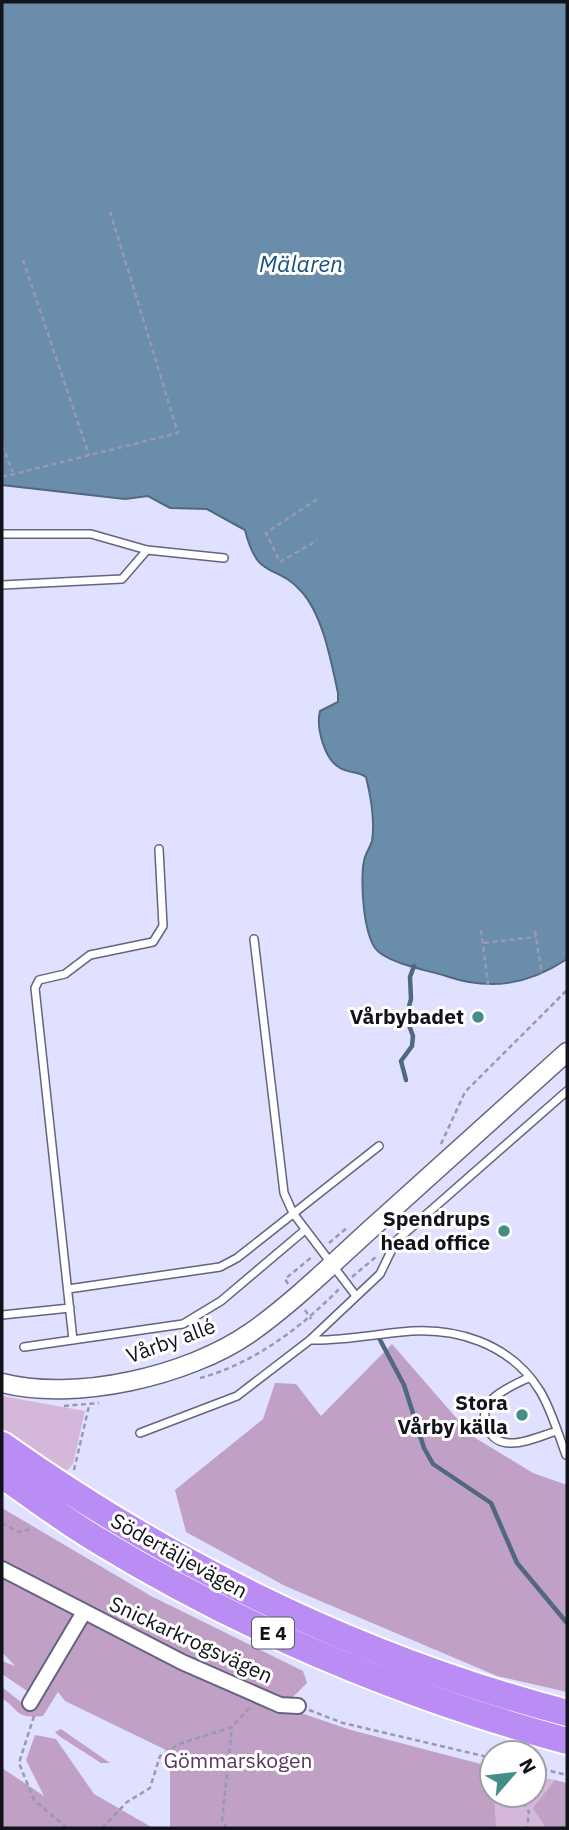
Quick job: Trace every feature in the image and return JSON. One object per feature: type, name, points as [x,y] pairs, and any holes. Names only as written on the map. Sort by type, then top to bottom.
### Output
[{"type":"highway","name":"Södertäljevägen","points":[[2,1446],[109,1518],[247,1595],[364,1646],[490,1691],[567,1713]]},
{"type":"highway","name":"Södertäljevägen","points":[[2,1475],[98,1541],[236,1617],[364,1675],[480,1717],[567,1741]]},
{"type":"street","name":"Vårby allé","points":[[2,1383],[32,1390],[76,1391],[134,1380],[205,1357],[248,1334],[331,1265],[567,1052]]},
{"type":"street","name":"Snickarkrogsvägen","points":[[2,1569],[182,1662],[280,1705],[298,1706]]},
{"type":"street","points":[[30,1703],[84,1612]]},
{"type":"lane","points":[[2,534],[91,534],[147,550],[224,558]]},
{"type":"lane","points":[[2,585],[122,579],[147,550]]},
{"type":"lane","points":[[73,1340],[36,985],[43,978],[65,974],[90,955],[146,945],[158,938],[163,926],[159,849]]},
{"type":"lane","points":[[254,939],[284,1193],[293,1213],[356,1296]]},
{"type":"lane","points":[[140,1433],[237,1396],[310,1340],[380,1274],[396,1241],[567,1091]]},
{"type":"lane","points":[[68,1289],[220,1267],[237,1258],[379,1146]]},
{"type":"lane","points":[[24,1347],[165,1328],[194,1319],[221,1301],[305,1230]]},
{"type":"lane","points":[[2,1315],[70,1308]]},
{"type":"lane","points":[[310,1340],[335,1341],[403,1331],[449,1331],[481,1340],[504,1354],[530,1377],[549,1409],[566,1455]]},
{"type":"lane","points":[[530,1377],[501,1391],[487,1404],[484,1415],[488,1430],[497,1441],[512,1443],[557,1431]]},
{"type":"path","points":[[2,477],[13,472],[177,433],[109,208]]},
{"type":"path","points":[[23,260],[89,455]]},
{"type":"path","points":[[2,444],[13,472]]},
{"type":"path","points":[[317,499],[266,533],[280,562],[318,540]]},
{"type":"path","points":[[481,930],[488,985]]},
{"type":"path","points":[[536,931],[542,974]]},
{"type":"path","points":[[483,943],[536,937]]},
{"type":"path","points":[[439,1148],[466,1092],[567,989]]},
{"type":"path","points":[[310,1319],[285,1279],[351,1224]]},
{"type":"path","points":[[74,1470],[89,1406]]},
{"type":"path","points":[[2,1523],[18,1532],[31,1529]]},
{"type":"path","points":[[102,1828],[127,1802],[150,1788],[160,1756],[179,1744],[232,1727],[260,1696]]},
{"type":"path","points":[[30,1703],[36,1719],[19,1763],[34,1800],[67,1828]]},
{"type":"path","points":[[298,1706],[343,1723],[478,1755]]},
{"type":"path","points":[[227,1828],[222,1821],[232,1727]]},
{"type":"path","points":[[548,1770],[567,1775]]},
{"type":"path","points":[[527,1809],[527,1828]]},
{"type":"shaded area","points":[[2,1396],[85,1411],[73,1464],[65,1473],[2,1428]]},
{"type":"shaded area","points":[[548,1779],[555,1780],[567,1828],[466,1828],[481,1809],[548,1809]]},
{"type":"green space","points":[[392,1344],[472,1436],[533,1473],[567,1485],[567,1692],[497,1676],[285,1586],[186,1532],[175,1490],[263,1419],[275,1383],[296,1384],[321,1416]]},
{"type":"green space","name":"Gömmarskogen","points":[[2,1508],[151,1596],[303,1671],[307,1683],[283,1707],[351,1730],[478,1763],[478,1809],[495,1809],[496,1828],[170,1828],[170,1752],[65,1701],[58,1692],[43,1716],[34,1717],[19,1713],[2,1698],[2,1687],[26,1706],[36,1707],[49,1685],[39,1681],[27,1691],[2,1674],[2,1661],[15,1666],[2,1652]]},
{"type":"green space","points":[[61,1729],[110,1763],[101,1763],[59,1736],[55,1732]]},
{"type":"green space","name":"Gömmarskogen","points":[[35,1735],[56,1739],[94,1794],[153,1828],[2,1828],[2,1768],[44,1796],[26,1760]]},
{"type":"green space","points":[[555,1780],[567,1783],[567,1828],[546,1828],[534,1809],[548,1809],[548,1789]]},
{"type":"water","name":"Mälaren","points":[[2,2],[567,2],[567,959],[552,968],[523,980],[478,983],[403,964],[380,953],[374,947],[366,924],[362,882],[365,856],[372,841],[371,801],[366,777],[343,770],[334,764],[320,734],[320,711],[338,702],[321,625],[301,591],[292,582],[262,565],[250,546],[245,530],[207,509],[170,508],[148,496],[125,499],[2,485]]},
{"type":"waterway","points":[[406,1080],[401,1061],[412,1046],[413,1036],[406,1017],[411,999],[410,977],[414,966]]},
{"type":"waterway","points":[[379,1338],[404,1385],[424,1448],[433,1464],[491,1503],[517,1563],[567,1623]]},
{"type":"place","name":"Vårbybadet","points":[[478,1017]]},
{"type":"place","name":"Spendrups head office","points":[[504,1231]]},
{"type":"place","name":"Stora Vårby källa","points":[[522,1415]]}]
